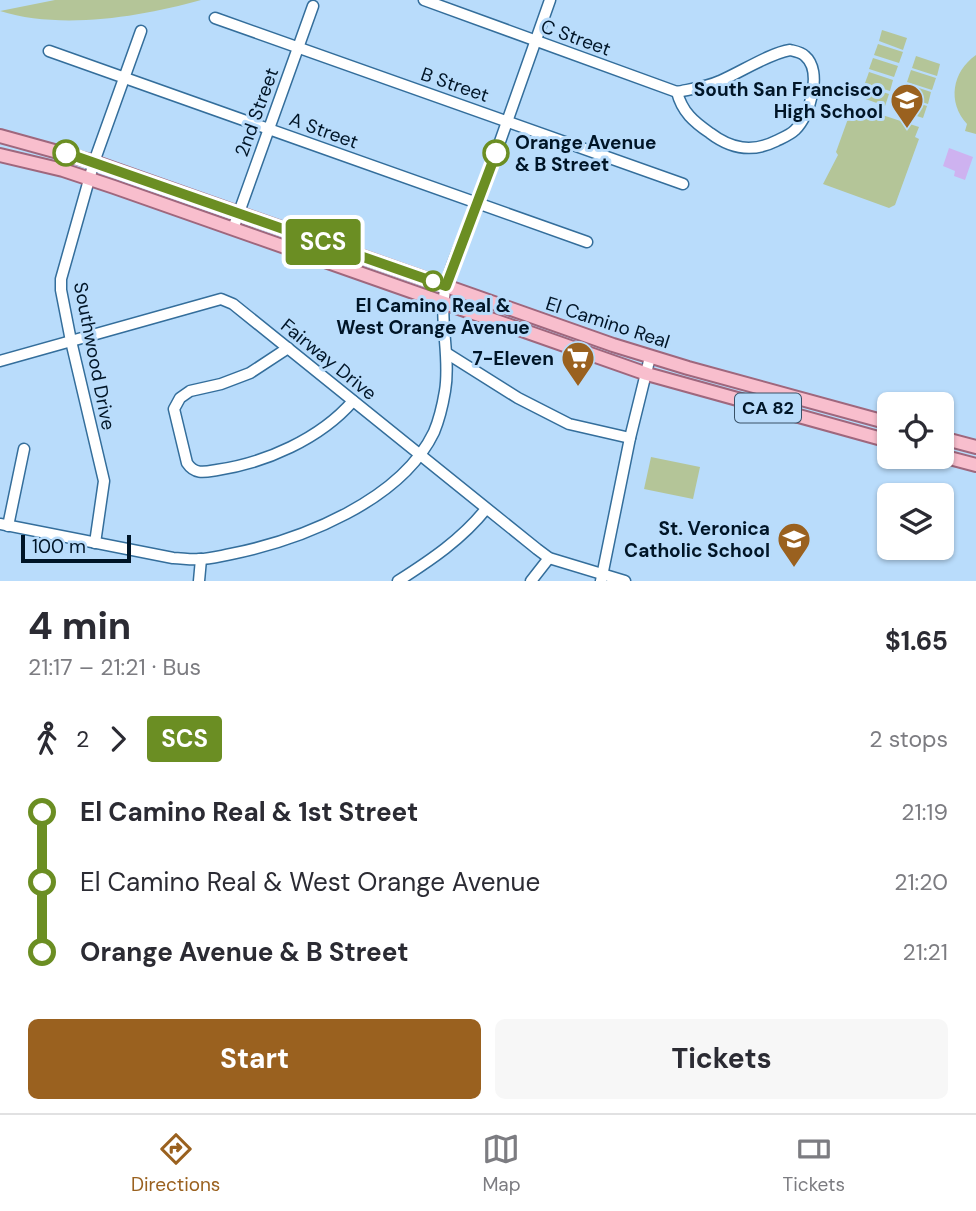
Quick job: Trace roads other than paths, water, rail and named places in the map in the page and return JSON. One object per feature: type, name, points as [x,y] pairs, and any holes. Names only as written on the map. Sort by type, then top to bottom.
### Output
[{"type":"main road","name":"El Camino Real","points":[[0,136],[94,162],[650,357],[877,421]]},
{"type":"main road","name":"El Camino Real","points":[[0,155],[89,179],[647,374],[877,438]]},
{"type":"main road","points":[[954,441],[976,447]]},
{"type":"main road","points":[[954,459],[976,465]]},
{"type":"street","name":"C Street","points":[[424,0],[677,92]]},
{"type":"street","points":[[23,449],[4,525],[173,558],[201,559],[264,547],[324,525],[377,494],[402,475],[434,431],[445,390],[448,354],[446,286],[550,0]]},
{"type":"street","name":"2nd Street","points":[[233,229],[313,6]]},
{"type":"street","name":"B Street","points":[[215,18],[682,184]]},
{"type":"street","name":"Southwood Drive","points":[[95,543],[104,481],[71,341],[61,279],[94,162],[141,31]]},
{"type":"street","points":[[790,50],[804,54],[814,73],[815,86],[800,125],[793,132],[764,147],[753,149],[722,142],[690,119],[680,104],[677,92],[717,83],[778,51],[790,50]]},
{"type":"street","name":"A Street","points":[[49,51],[587,242]]},
{"type":"street","name":"Fairway Drive","points":[[0,361],[221,299],[233,304],[549,558],[602,577],[625,581]]},
{"type":"street","points":[[288,348],[263,367],[221,384],[190,391],[180,398],[174,409],[187,463],[192,470],[201,472],[226,468],[279,452],[320,429],[353,401]]},
{"type":"street","points":[[448,354],[518,398],[569,424],[630,438]]},
{"type":"street","points":[[602,577],[630,438],[650,357]]},
{"type":"street","points":[[398,581],[472,527],[486,509]]},
{"type":"street","points":[[531,581],[549,558]]},
{"type":"street","points":[[199,581],[201,559]]},
{"type":"place","name":"South San Francisco High School","points":[[907,130]]},
{"type":"place","name":"Orange Avenue & B Street","points":[[496,153]]},
{"type":"place","name":"El Camino Real & West Orange Avenue","points":[[433,281]]},
{"type":"place","name":"7-Eleven","points":[[578,388]]},
{"type":"place","name":"St. Veronica Catholic School","points":[[794,569]]}]
